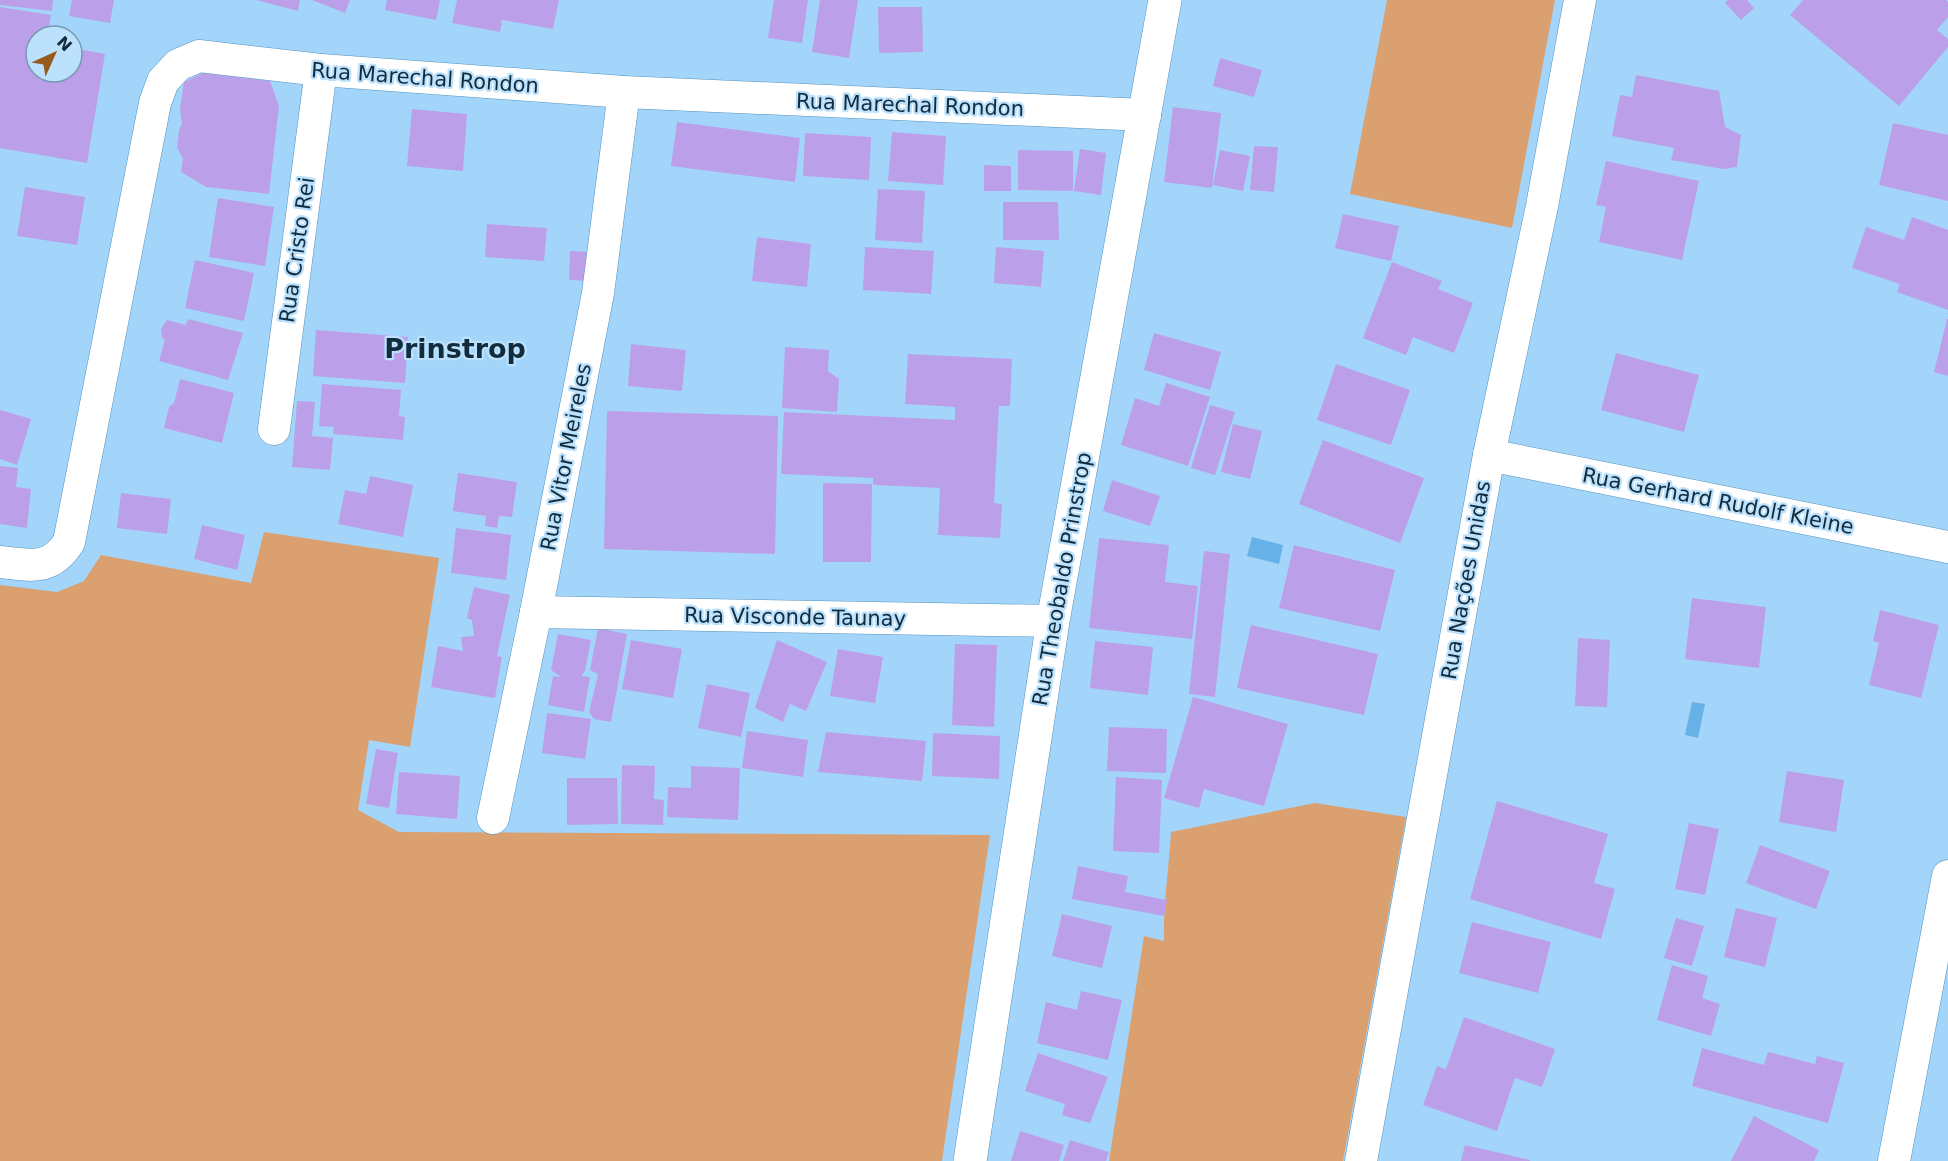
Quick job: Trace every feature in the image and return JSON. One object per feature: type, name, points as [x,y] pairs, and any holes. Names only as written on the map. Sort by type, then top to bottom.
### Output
[{"type":"street","name":"Rua Theobaldo Prinstrop","points":[[970,1161],[1053,621],[1165,0]]},
{"type":"street","name":"Rua Nações Unidas","points":[[1361,1161],[1489,455],[1542,206],[1580,0]]},
{"type":"street","name":"Rua Marechal Rondon","points":[[0,562],[47,564],[61,554],[69,542],[155,103],[163,81],[178,65],[199,56],[321,70],[624,92],[1144,115]]},
{"type":"street","name":"Rua Cristo Rei","points":[[273,429],[321,70]]},
{"type":"street","name":"Rua Vitor Meireles","points":[[493,818],[536,612],[597,293],[624,92]]},
{"type":"street","name":"Rua Gerhard Rudolf Kleine","points":[[1489,455],[1948,547]]},
{"type":"street","name":"Rua Visconde Taunay","points":[[536,612],[1053,621]]},
{"type":"street","points":[[1894,1161],[1948,876]]},
{"type":"shaded area","points":[[1387,0],[1555,0],[1512,228],[1350,194]]},
{"type":"shaded area","points":[[264,532],[439,558],[410,747],[369,740],[358,810],[399,832],[990,835],[942,1161],[0,1161],[0,585],[57,592],[84,581],[101,555],[251,583]]},
{"type":"shaded area","points":[[1315,803],[1406,817],[1343,1161],[1109,1161],[1144,936],[1164,941],[1171,832]]},
{"type":"water","points":[[1252,537],[1283,545],[1279,564],[1247,556]]},
{"type":"water","points":[[1692,702],[1705,704],[1698,738],[1685,735]]},
{"type":"building","points":[[0,0],[53,0],[52,11],[0,5]]},
{"type":"building","points":[[72,0],[114,0],[110,23],[69,16]]},
{"type":"building","points":[[256,0],[300,0],[298,11]]},
{"type":"building","points":[[312,0],[350,0],[345,13]]},
{"type":"building","points":[[387,0],[440,0],[436,20],[385,10]]},
{"type":"building","points":[[457,0],[559,0],[553,29],[502,20],[500,32],[452,23]]},
{"type":"building","points":[[774,0],[808,0],[802,43],[768,38]]},
{"type":"building","points":[[820,0],[858,0],[849,58],[812,52]]},
{"type":"building","points":[[1728,0],[1747,0],[1754,8],[1741,20],[1725,3]]},
{"type":"building","points":[[1803,0],[1946,0],[1948,17],[1937,30],[1948,39],[1948,47],[1899,106],[1790,15]]},
{"type":"building","points":[[0,7],[51,15],[49,24],[24,24],[24,84],[84,84],[84,50],[105,54],[87,163],[0,148]]},
{"type":"building","points":[[878,7],[922,7],[923,52],[879,53]]},
{"type":"building","points":[[1220,58],[1262,70],[1254,97],[1213,86]]},
{"type":"building","points":[[203,73],[270,81],[279,106],[269,194],[206,187],[181,172],[183,158],[177,148],[182,124],[180,109],[184,82]]},
{"type":"building","points":[[1636,75],[1719,91],[1725,127],[1741,135],[1737,167],[1723,169],[1671,160],[1674,148],[1612,136],[1620,95],[1632,97]]},
{"type":"building","points":[[1173,107],[1221,113],[1212,188],[1164,182]]},
{"type":"building","points":[[412,109],[467,114],[463,171],[407,166]]},
{"type":"building","points":[[677,122],[800,138],[795,182],[671,166]]},
{"type":"building","points":[[1893,123],[1948,135],[1948,201],[1879,185]]},
{"type":"building","points":[[892,132],[946,136],[943,185],[888,181]]},
{"type":"building","points":[[805,133],[871,137],[869,180],[803,176]]},
{"type":"building","points":[[1254,146],[1278,147],[1274,192],[1250,190]]},
{"type":"building","points":[[1080,149],[1106,153],[1101,195],[1074,191]]},
{"type":"building","points":[[1018,150],[1073,151],[1073,191],[1018,190]]},
{"type":"building","points":[[1220,150],[1250,156],[1243,191],[1213,185]]},
{"type":"building","points":[[1606,161],[1699,181],[1682,260],[1599,242],[1606,207],[1596,205]]},
{"type":"building","points":[[984,165],[1011,166],[1011,191],[984,191]]},
{"type":"building","points":[[25,187],[85,197],[77,245],[17,236]]},
{"type":"building","points":[[878,189],[925,191],[922,243],[875,240]]},
{"type":"building","points":[[218,198],[274,207],[265,266],[209,257]]},
{"type":"building","points":[[1003,202],[1058,202],[1059,240],[1003,240]]},
{"type":"building","points":[[1343,214],[1399,226],[1391,261],[1335,248]]},
{"type":"building","points":[[1912,217],[1948,230],[1948,310],[1897,292],[1900,284],[1852,268],[1866,227],[1904,240]]},
{"type":"building","points":[[487,224],[547,228],[544,261],[485,257]]},
{"type":"building","points":[[757,237],[811,244],[807,287],[752,281]]},
{"type":"building","points":[[865,247],[934,251],[931,294],[863,290]]},
{"type":"building","points":[[996,247],[1044,251],[1041,287],[994,283]]},
{"type":"building","points":[[570,251],[592,252],[591,281],[569,280]]},
{"type":"building","points":[[195,260],[254,273],[244,321],[185,308]]},
{"type":"building","points":[[1392,262],[1442,281],[1438,289],[1473,303],[1454,353],[1413,337],[1406,355],[1363,338]]},
{"type":"building","points":[[188,319],[243,333],[228,380],[159,361],[165,339],[162,338],[161,329],[167,320],[186,325]]},
{"type":"building","points":[[1948,319],[1948,376],[1934,372]]},
{"type":"building","points":[[316,330],[408,337],[405,383],[313,376]]},
{"type":"building","points":[[1154,333],[1221,352],[1210,390],[1144,370]]},
{"type":"building","points":[[631,344],[686,350],[682,391],[628,386]]},
{"type":"building","points":[[785,347],[829,350],[828,371],[839,379],[837,412],[782,408]]},
{"type":"building","points":[[1616,353],[1699,375],[1684,432],[1601,410]]},
{"type":"building","points":[[908,354],[1012,359],[1010,406],[999,406],[994,503],[1002,504],[1000,538],[938,535],[940,488],[873,485],[873,478],[781,474],[784,412],[955,420],[955,407],[905,404]]},
{"type":"building","points":[[1336,364],[1410,390],[1391,445],[1317,420]]},
{"type":"building","points":[[180,379],[234,393],[222,443],[164,428]]},
{"type":"building","points":[[1166,383],[1210,397],[1188,466],[1121,445],[1135,398],[1159,406]]},
{"type":"building","points":[[322,384],[401,390],[399,416],[405,417],[403,440],[333,434],[334,427],[319,426]]},
{"type":"building","points":[[297,401],[315,402],[312,436],[333,438],[330,470],[292,467]]},
{"type":"building","points":[[1210,405],[1235,412],[1215,475],[1191,468]]},
{"type":"building","points":[[0,410],[31,419],[17,465],[0,459]]},
{"type":"building","points":[[607,411],[778,416],[775,554],[604,549]]},
{"type":"building","points":[[1233,424],[1262,431],[1250,479],[1221,472]]},
{"type":"building","points":[[1323,440],[1424,478],[1400,543],[1299,504]]},
{"type":"building","points":[[0,466],[18,468],[16,487],[31,489],[27,528],[0,524]]},
{"type":"building","points":[[458,473],[517,482],[512,517],[499,516],[497,528],[485,526],[486,516],[453,511]]},
{"type":"building","points":[[370,476],[413,485],[403,537],[338,524],[345,490],[366,494]]},
{"type":"building","points":[[1112,480],[1160,496],[1150,526],[1103,511]]},
{"type":"building","points":[[823,483],[872,484],[871,562],[823,562]]},
{"type":"building","points":[[121,493],[171,499],[167,534],[117,528]]},
{"type":"building","points":[[202,525],[245,535],[237,570],[194,559]]},
{"type":"building","points":[[456,528],[511,535],[506,580],[451,573]]},
{"type":"building","points":[[1099,538],[1169,545],[1165,582],[1198,586],[1192,639],[1089,628]]},
{"type":"building","points":[[1294,545],[1395,570],[1380,631],[1279,608]]},
{"type":"building","points":[[1204,551],[1230,554],[1215,697],[1189,694]]},
{"type":"building","points":[[474,587],[510,595],[497,656],[502,657],[495,698],[431,687],[438,646],[463,651],[461,637],[474,636],[472,620],[467,618]]},
{"type":"building","points":[[1692,598],[1766,607],[1759,668],[1685,659]]},
{"type":"building","points":[[1880,610],[1939,625],[1921,698],[1869,685],[1879,643],[1873,641]]},
{"type":"building","points":[[1251,625],[1378,654],[1364,715],[1237,688]]},
{"type":"building","points":[[598,628],[627,634],[611,722],[594,719],[589,712],[598,674],[590,670]]},
{"type":"building","points":[[558,634],[591,640],[585,671],[581,676],[590,677],[584,712],[548,705],[553,676],[561,677],[551,670]]},
{"type":"building","points":[[1578,638],[1610,640],[1607,707],[1575,706]]},
{"type":"building","points":[[631,640],[682,649],[673,698],[622,689]]},
{"type":"building","points":[[777,640],[827,662],[806,711],[790,704],[783,722],[755,708]]},
{"type":"building","points":[[1095,641],[1153,647],[1148,695],[1090,688]]},
{"type":"building","points":[[955,644],[997,645],[994,727],[952,725]]},
{"type":"building","points":[[838,649],[883,657],[875,703],[830,696]]},
{"type":"building","points":[[707,684],[750,693],[741,737],[698,728]]},
{"type":"building","points":[[1193,697],[1288,724],[1264,806],[1204,789],[1199,808],[1164,798]]},
{"type":"building","points":[[547,713],[591,719],[585,759],[542,753]]},
{"type":"building","points":[[1109,727],[1167,729],[1166,773],[1107,771]]},
{"type":"building","points":[[747,731],[808,740],[803,777],[742,768]]},
{"type":"building","points":[[826,732],[926,741],[922,781],[818,772]]},
{"type":"building","points":[[933,733],[1000,736],[999,779],[932,776]]},
{"type":"building","points":[[376,749],[398,753],[389,808],[366,804]]},
{"type":"building","points":[[622,765],[655,766],[654,799],[664,800],[663,825],[621,824]]},
{"type":"building","points":[[691,766],[740,768],[738,820],[667,817],[668,787],[691,788]]},
{"type":"building","points":[[1787,771],[1844,780],[1836,832],[1779,822]]},
{"type":"building","points":[[399,772],[460,776],[457,819],[396,814]]},
{"type":"building","points":[[1116,777],[1162,780],[1159,853],[1113,851]]},
{"type":"building","points":[[567,778],[617,778],[618,824],[567,825]]},
{"type":"building","points":[[1497,801],[1608,834],[1594,883],[1615,889],[1601,939],[1470,899]]},
{"type":"building","points":[[1689,823],[1719,829],[1705,895],[1675,889]]},
{"type":"building","points":[[1760,845],[1830,871],[1816,909],[1746,883]]},
{"type":"building","points":[[1078,866],[1128,876],[1125,892],[1167,900],[1164,916],[1072,899]]},
{"type":"building","points":[[1736,908],[1777,918],[1765,967],[1724,957]]},
{"type":"building","points":[[1062,914],[1112,926],[1102,968],[1052,956]]},
{"type":"building","points":[[1676,918],[1704,926],[1692,966],[1664,958]]},
{"type":"building","points":[[1472,922],[1551,942],[1538,993],[1459,973]]},
{"type":"building","points":[[1672,965],[1708,976],[1702,998],[1720,1004],[1711,1036],[1657,1020]]},
{"type":"building","points":[[1081,991],[1122,1000],[1108,1060],[1037,1043],[1046,1002],[1077,1010]]},
{"type":"building","points":[[1464,1017],[1555,1049],[1542,1087],[1515,1078],[1497,1131],[1423,1105],[1437,1066],[1446,1069]]},
{"type":"building","points":[[1702,1048],[1764,1065],[1768,1052],[1815,1064],[1817,1056],[1844,1063],[1828,1123],[1692,1086]]},
{"type":"building","points":[[1038,1053],[1108,1077],[1090,1123],[1062,1115],[1065,1104],[1025,1091]]},
{"type":"building","points":[[1754,1116],[1819,1150],[1814,1161],[1731,1161]]},
{"type":"building","points":[[1020,1131],[1064,1145],[1059,1161],[1011,1161]]},
{"type":"building","points":[[1070,1140],[1109,1152],[1106,1161],[1063,1161]]},
{"type":"building","points":[[1465,1145],[1530,1160],[1530,1161],[1461,1161]]},
{"type":"district","name":"Prinstrop","points":[[455,349]]}]
